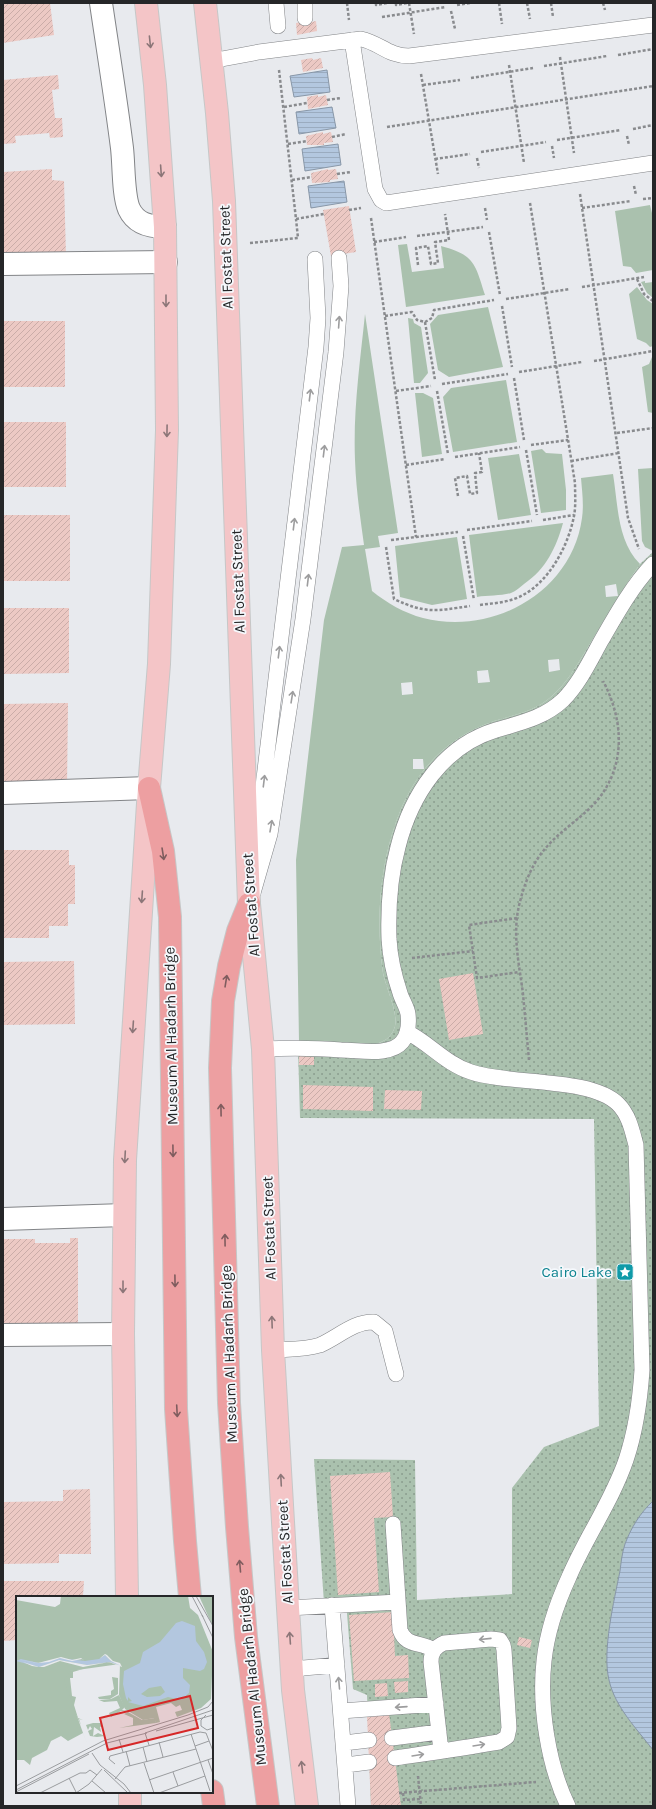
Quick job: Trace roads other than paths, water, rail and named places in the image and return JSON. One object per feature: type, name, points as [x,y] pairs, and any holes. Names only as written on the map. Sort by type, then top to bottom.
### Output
[{"type":"highway","name":"Museum Al Hadarh Bridge","points":[[149,788],[163,851],[170,917],[176,1409],[190,1596]]},
{"type":"highway","name":"Museum Al Hadarh Bridge","points":[[249,904],[238,931],[229,966],[223,1001],[220,1068],[230,1418],[236,1527],[246,1637],[268,1806]]},
{"type":"highway","points":[[212,1793],[214,1806]]},
{"type":"main road","points":[[127,1596],[123,1334],[125,1160],[149,788],[159,664],[167,430],[165,228],[155,86],[146,3]]},
{"type":"main road","name":"Al Fostat Street","points":[[205,3],[218,127],[226,246],[249,904],[263,1049],[273,1350],[292,1669],[307,1806]]},
{"type":"main road","points":[[130,1793],[130,1806]]},
{"type":"street","points":[[101,3],[129,209],[135,218],[143,224],[165,228]]},
{"type":"street","points":[[3,264],[166,262]]},
{"type":"street","points":[[3,793],[149,788]]},
{"type":"street","points":[[3,1219],[124,1215]]},
{"type":"street","points":[[3,1335],[123,1334]]},
{"type":"lane","points":[[276,3],[278,26]]},
{"type":"lane","points":[[305,3],[305,18]]},
{"type":"lane","points":[[212,61],[277,50],[361,39],[369,40],[393,54],[401,56],[418,55],[653,24]]},
{"type":"lane","points":[[352,40],[377,195],[386,203],[441,196],[653,163]]},
{"type":"lane","points":[[249,904],[261,869],[271,827],[304,619],[336,352],[341,286],[339,258]]},
{"type":"lane","points":[[249,904],[316,347],[318,303],[315,259]]},
{"type":"lane","points":[[263,1049],[298,1048],[382,1051],[400,1044],[406,1036],[408,1014],[396,981],[391,961],[389,914],[392,870],[404,826],[423,787],[440,766],[462,746],[479,737],[531,720],[553,708],[573,688],[631,592],[652,565]]},
{"type":"lane","points":[[406,1032],[419,1038],[450,1062],[469,1072],[492,1078],[582,1087],[601,1093],[618,1104],[630,1120],[636,1145],[642,1370],[640,1402],[635,1432],[626,1461],[569,1576],[549,1635],[544,1661],[543,1687],[545,1721],[551,1757],[568,1806]]},
{"type":"lane","points":[[273,1350],[311,1347],[325,1343],[361,1324],[374,1322],[385,1331],[396,1374]]},
{"type":"lane","points":[[393,1524],[400,1630],[402,1636],[411,1643],[426,1645],[434,1650]]},
{"type":"lane","points":[[288,1608],[398,1602]]},
{"type":"lane","points":[[332,1605],[348,1806]]},
{"type":"lane","points":[[395,1758],[441,1751],[499,1742],[507,1737],[510,1728],[504,1650],[503,1645],[496,1639],[444,1643],[434,1650],[431,1656],[441,1751]]},
{"type":"lane","points":[[292,1669],[337,1665]]},
{"type":"lane","points":[[341,1711],[436,1704]]},
{"type":"lane","points":[[392,1738],[438,1732]]},
{"type":"lane","points":[[344,1743],[369,1740]]},
{"type":"lane","points":[[346,1766],[369,1762]]},
{"type":"water","points":[[327,70],[330,92],[294,97],[290,76]]},
{"type":"water","points":[[332,107],[336,128],[299,134],[296,112]]},
{"type":"water","points":[[338,144],[341,165],[305,171],[302,149]]},
{"type":"water","points":[[344,181],[347,202],[311,208],[308,186]]},
{"type":"water","points":[[653,1501],[653,1750],[627,1717],[616,1699],[609,1680],[607,1655],[612,1611],[624,1547],[636,1521]]},
{"type":"place","name":"Cairo Lake","points":[[625,1272]]}]
